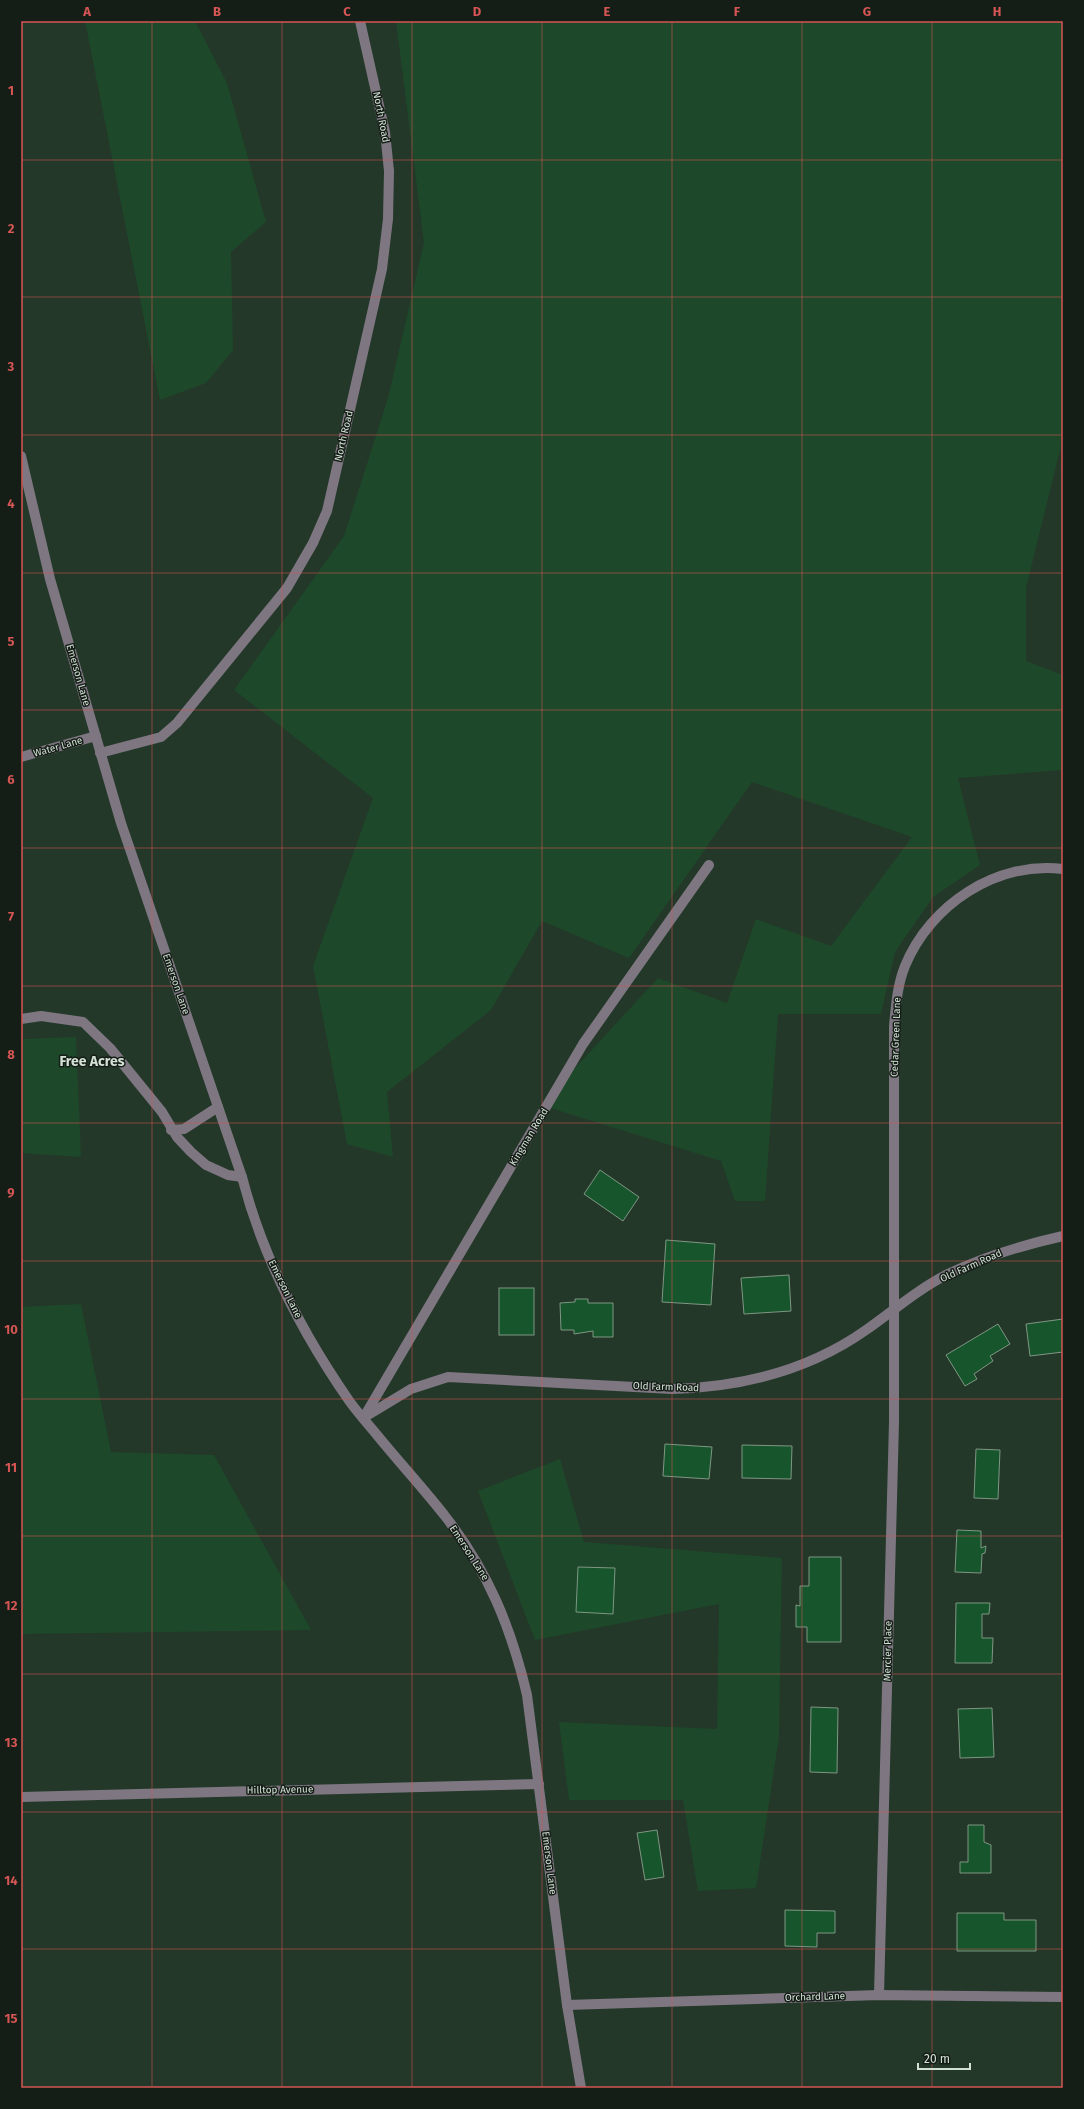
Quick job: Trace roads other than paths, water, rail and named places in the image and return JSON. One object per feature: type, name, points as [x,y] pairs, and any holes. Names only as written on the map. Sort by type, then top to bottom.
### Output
[{"type":"street","name":"North Road","points":[[100,753],[161,737],[177,723],[287,588],[313,543],[327,511],[382,269],[388,219],[389,170],[385,132],[360,21]]},
{"type":"street","name":"Emerson Lane","points":[[21,456],[50,579],[121,823],[242,1177],[251,1211],[274,1269],[309,1338],[351,1403],[444,1515],[464,1542],[489,1584],[504,1615],[518,1654],[527,1695],[567,2005],[581,2088]]},
{"type":"street","name":"Water Lane","points":[[21,757],[96,736]]},
{"type":"street","name":"Kingman Road","points":[[363,1418],[584,1044],[709,864]]},
{"type":"street","name":"Cedar Green Lane","points":[[894,1308],[894,1026],[896,998],[905,967],[914,947],[930,925],[941,913],[966,892],[980,884],[1011,873],[1043,868],[1063,869]]},
{"type":"street","points":[[21,1018],[41,1016],[83,1022],[114,1054],[162,1112],[171,1130],[191,1152],[206,1166],[228,1175],[242,1177]]},
{"type":"street","points":[[171,1130],[184,1129],[218,1106]]},
{"type":"street","name":"Old Farm Road","points":[[363,1418],[411,1389],[448,1377],[672,1389],[706,1388],[740,1383],[793,1368],[837,1348],[866,1330],[894,1308],[947,1274],[984,1257],[1023,1244],[1063,1236]]},
{"type":"street","name":"Mercier Place","points":[[879,1995],[894,1422],[894,1308]]},
{"type":"street","name":"Hilltop Avenue","points":[[21,1797],[539,1784]]},
{"type":"street","name":"Orchard Lane","points":[[567,2005],[879,1995],[1063,1997]]},
{"type":"district","name":"Free Acres","points":[[92,1061]]}]
